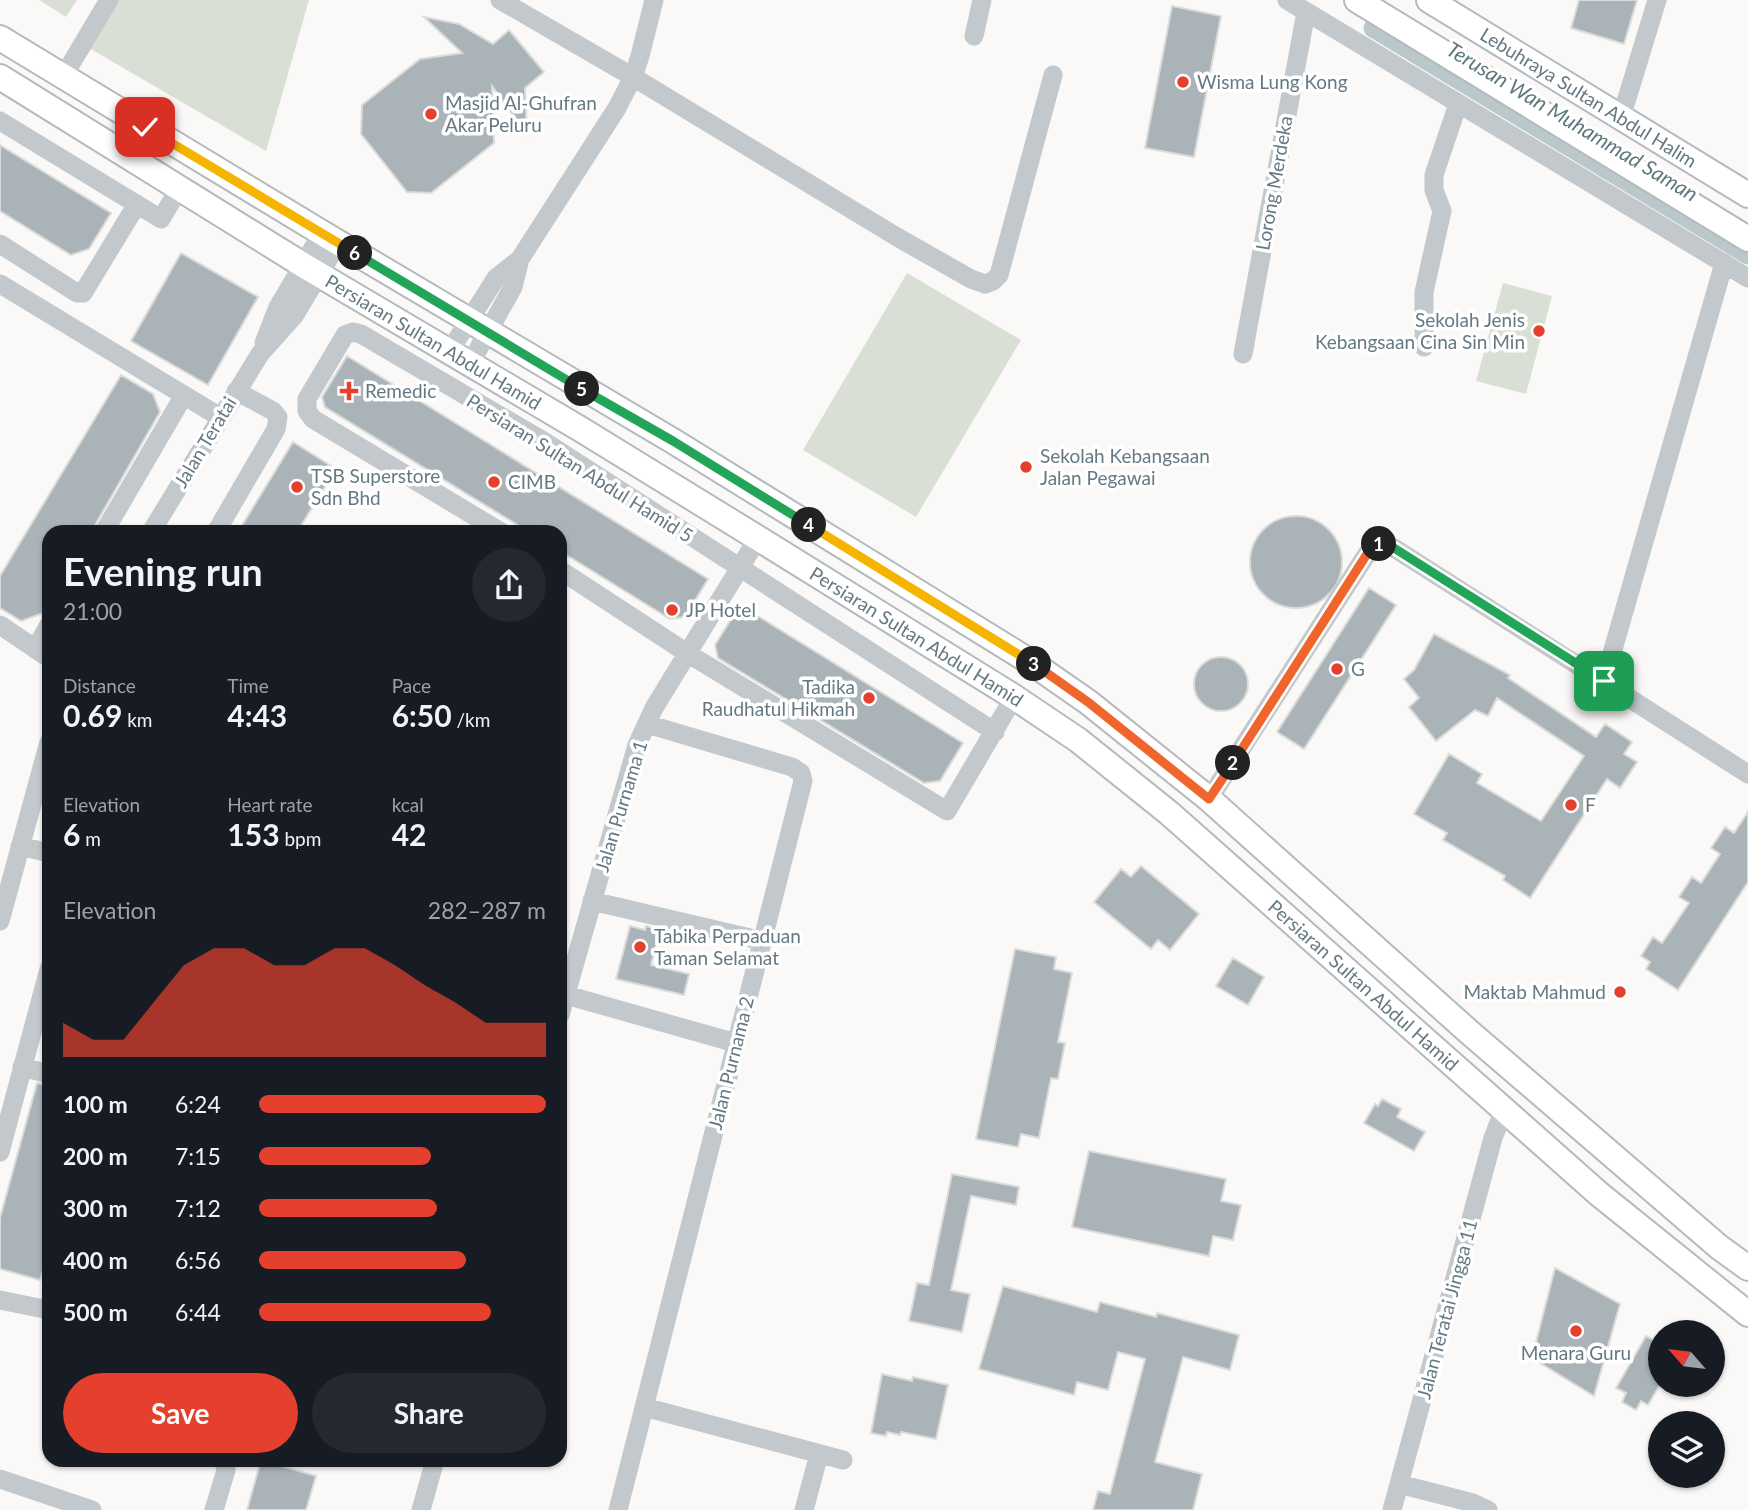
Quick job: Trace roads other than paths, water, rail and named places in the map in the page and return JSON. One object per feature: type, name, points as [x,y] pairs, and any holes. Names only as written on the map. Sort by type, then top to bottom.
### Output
[{"type":"main road","name":"Lebuhraya Sultan Abdul Halim","points":[[1357,0],[1748,239]]},
{"type":"main road","name":"Lebuhraya Sultan Abdul Halim","points":[[1429,0],[1748,195]]},
{"type":"main road","name":"Persiaran Sultan Abdul Hamid","points":[[0,38],[673,441],[1029,661],[1088,702],[1209,799],[1469,1032],[1719,1247],[1748,1268]]},
{"type":"main road","name":"Persiaran Sultan Abdul Hamid","points":[[0,77],[311,270],[758,538],[1014,697],[1078,740],[1221,858],[1599,1194],[1748,1314]]},
{"type":"main road","points":[[1221,858],[1245,831]]},
{"type":"street","points":[[62,77],[109,0]]},
{"type":"street","points":[[500,0],[897,237],[971,279],[985,284],[999,275],[1053,75]]},
{"type":"street","points":[[459,358],[479,326],[496,278],[520,259],[617,108],[633,77],[654,0]]},
{"type":"street","points":[[974,36],[982,0]]},
{"type":"street","points":[[1287,0],[1748,278]]},
{"type":"street","points":[[1621,118],[1657,0]]},
{"type":"street","name":"Lorong Merdeka","points":[[1243,354],[1306,12]]},
{"type":"street","points":[[1424,347],[1424,292],[1442,211],[1434,190],[1434,175],[1458,104]]},
{"type":"street","points":[[0,121],[161,219],[180,187]]},
{"type":"street","points":[[0,244],[78,293],[83,293],[137,204]]},
{"type":"street","name":"Jalan Teratai","points":[[155,525],[260,354],[278,307],[311,270],[330,238]]},
{"type":"street","points":[[1604,681],[1724,263]]},
{"type":"street","points":[[0,284],[220,418]]},
{"type":"street","name":"Persiaran Sultan Abdul Hamid 5","points":[[489,525],[313,419],[307,411],[307,399],[345,335],[353,332],[361,334],[534,436],[995,732]]},
{"type":"street","points":[[220,525],[276,429],[278,417],[273,411],[236,391]]},
{"type":"street","points":[[108,525],[184,395]]},
{"type":"street","name":"Jalan Purnama 1","points":[[567,991],[635,751],[687,653],[758,538]]},
{"type":"street","points":[[1209,799],[1373,546],[1379,544],[1394,548],[1748,774]]},
{"type":"street","points":[[567,575],[687,653],[947,811],[1014,697]]},
{"type":"street","points":[[0,625],[42,654]]},
{"type":"street","name":"Jalan Purnama 2","points":[[618,1510],[803,781],[801,773],[792,768],[647,724]]},
{"type":"street","points":[[0,921],[42,767]]},
{"type":"street","points":[[20,846],[42,851]]},
{"type":"street","points":[[592,901],[763,941]]},
{"type":"street","points":[[0,1152],[42,995]]},
{"type":"street","points":[[567,995],[736,1044]]},
{"type":"street","points":[[22,1067],[42,1072]]},
{"type":"street","name":"Jalan Teratai Jingga 11","points":[[1392,1510],[1493,1138],[1504,1110]]},
{"type":"street","points":[[0,1300],[42,1304]]},
{"type":"street","points":[[644,1407],[843,1460]]},
{"type":"street","points":[[804,1510],[819,1454]]},
{"type":"street","points":[[214,1510],[225,1467]]},
{"type":"street","points":[[421,1510],[433,1467]]},
{"type":"street","points":[[0,1479],[56,1504],[92,1510]]},
{"type":"street","points":[[1399,1484],[1473,1503],[1488,1510]]},
{"type":"waterway","name":"Terusan Wan Muhammad Saman","points":[[1373,28],[1748,255]]},
{"type":"place","name":"Wisma Lung Kong","points":[[1183,82]]},
{"type":"place","name":"Masjid Al-Ghufran Akar Peluru","points":[[431,114]]},
{"type":"place","name":"Sekolah Jenis Kebangsaan Cina Sin Min","points":[[1539,331]]},
{"type":"place","name":"Remedic","points":[[349,391]]},
{"type":"place","name":"Sekolah Kebangsaan Jalan Pegawai","points":[[1026,467]]},
{"type":"place","name":"CIMB","points":[[494,482]]},
{"type":"place","name":"TSB Superstore Sdn Bhd","points":[[297,487]]},
{"type":"place","name":"JP Hotel","points":[[672,610]]},
{"type":"place","name":"G","points":[[1337,669]]},
{"type":"place","name":"Tadika Raudhatul Hikmah","points":[[869,698]]},
{"type":"place","name":"F","points":[[1571,805]]},
{"type":"place","name":"Tabika Perpaduan Taman Selamat","points":[[640,947]]},
{"type":"place","name":"Maktab Mahmud","points":[[1620,992]]},
{"type":"place","name":"Menara Guru","points":[[1576,1331]]}]
